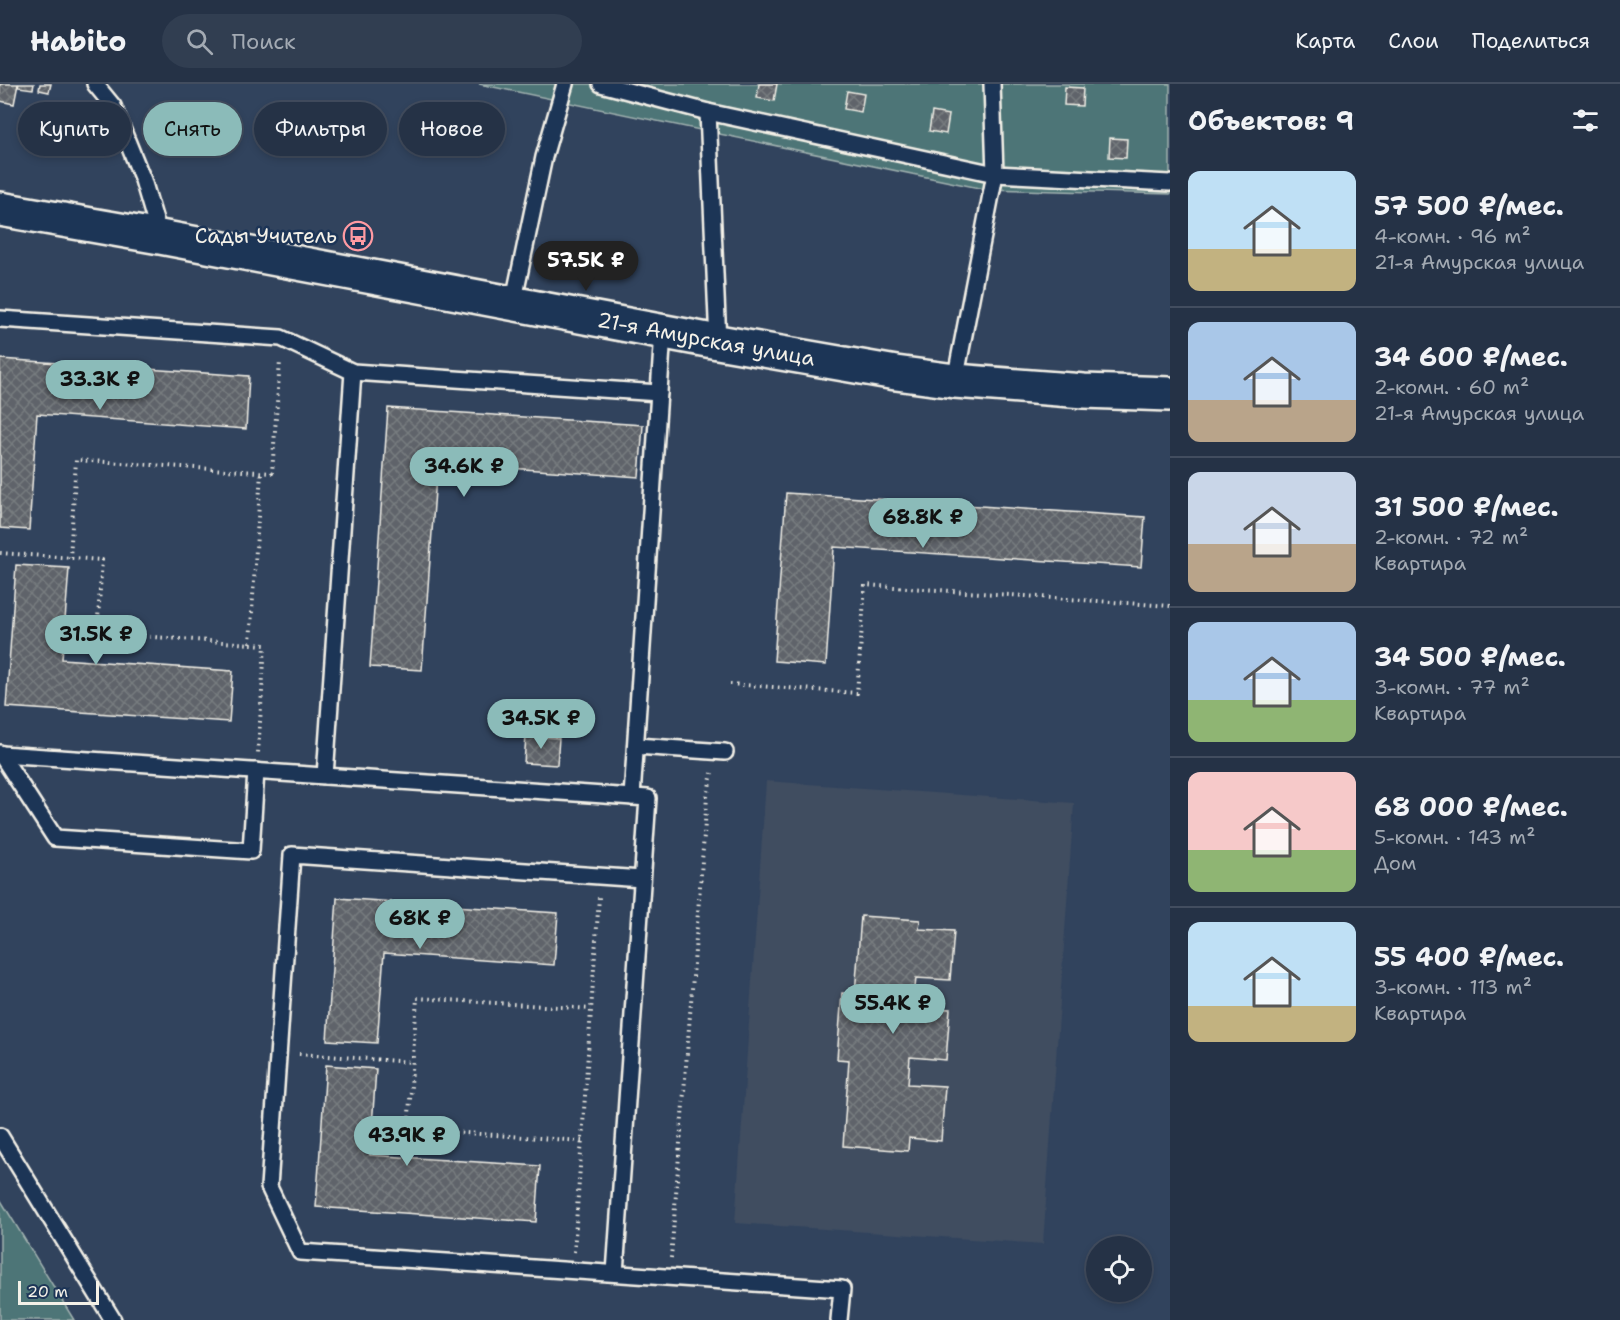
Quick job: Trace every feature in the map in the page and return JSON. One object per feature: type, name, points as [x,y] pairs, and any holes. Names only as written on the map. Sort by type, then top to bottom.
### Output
[{"type":"main road","name":"21-я Амурская улица","points":[[0,209],[718,342],[955,381],[1084,391],[1170,394]]},
{"type":"lane","points":[[95,84],[113,106],[143,180],[160,237]]},
{"type":"lane","points":[[513,304],[544,157],[565,84]]},
{"type":"lane","points":[[601,84],[708,112],[995,174],[1170,183]]},
{"type":"lane","points":[[955,381],[995,174],[992,84]]},
{"type":"lane","points":[[708,112],[718,342]]},
{"type":"lane","points":[[0,319],[281,338],[353,372],[659,393]]},
{"type":"lane","points":[[632,797],[663,332]]},
{"type":"lane","points":[[325,776],[353,372]]},
{"type":"lane","points":[[636,746],[725,752]]},
{"type":"lane","points":[[0,753],[55,838],[251,851],[256,771]]},
{"type":"lane","points":[[0,753],[648,798],[615,1273]]},
{"type":"lane","points":[[642,879],[292,855],[269,1186],[300,1252],[842,1289],[839,1320]]},
{"type":"lane","points":[[0,1136],[113,1320]]},
{"type":"path","points":[[70,558],[76,460],[272,473],[281,338]]},
{"type":"path","points":[[250,644],[261,472]]},
{"type":"path","points":[[0,553],[102,560],[97,633],[265,645],[256,771]]},
{"type":"path","points":[[730,684],[857,693],[865,585],[1170,606]]},
{"type":"path","points":[[670,1277],[707,797],[712,772],[725,752]]},
{"type":"path","points":[[573,1270],[601,876]]},
{"type":"path","points":[[582,1141],[408,1129],[412,1062],[417,998],[591,1009]]},
{"type":"path","points":[[278,1053],[412,1062]]},
{"type":"shaded area","points":[[766,781],[1074,803],[1043,1244],[735,1223]]},
{"type":"green space","points":[[479,84],[1170,84],[1170,194],[984,189]]},
{"type":"green space","points":[[0,1199],[74,1320],[0,1320]]},
{"type":"building","points":[[0,84],[18,84],[14,104],[0,101]]},
{"type":"building","points":[[19,84],[34,84],[33,89],[18,87]]},
{"type":"building","points":[[40,84],[51,84],[49,92],[39,90]]},
{"type":"building","points":[[759,84],[777,84],[774,101],[757,98]]},
{"type":"building","points":[[1065,87],[1083,88],[1082,106],[1064,105]]},
{"type":"building","points":[[847,91],[864,94],[861,112],[844,109]]},
{"type":"building","points":[[932,112],[949,115],[946,134],[929,131]]},
{"type":"building","points":[[1110,138],[1127,139],[1126,158],[1109,157]]},
{"type":"building","points":[[0,359],[249,376],[246,429],[37,414],[29,530],[0,528]]},
{"type":"building","points":[[388,408],[643,425],[639,477],[437,463],[422,670],[370,667]]},
{"type":"building","points":[[786,493],[1145,517],[1141,567],[834,547],[826,665],[774,661]]},
{"type":"building","points":[[16,565],[69,568],[62,659],[233,671],[229,722],[6,707]]},
{"type":"building","points":[[526,736],[559,738],[557,765],[524,763]]},
{"type":"building","points":[[337,898],[558,913],[554,965],[384,953],[377,1043],[327,1040]]},
{"type":"building","points":[[861,916],[920,920],[919,929],[954,931],[950,980],[916,978],[913,1007],[950,1009],[946,1060],[910,1057],[908,1084],[945,1086],[941,1141],[909,1138],[908,1151],[843,1146],[849,1060],[837,1059],[842,993],[855,994]]},
{"type":"building","points":[[326,1065],[376,1069],[370,1155],[540,1166],[536,1222],[316,1207]]},
{"type":"place","name":"Сады Учитель","points":[[358,236]]}]
